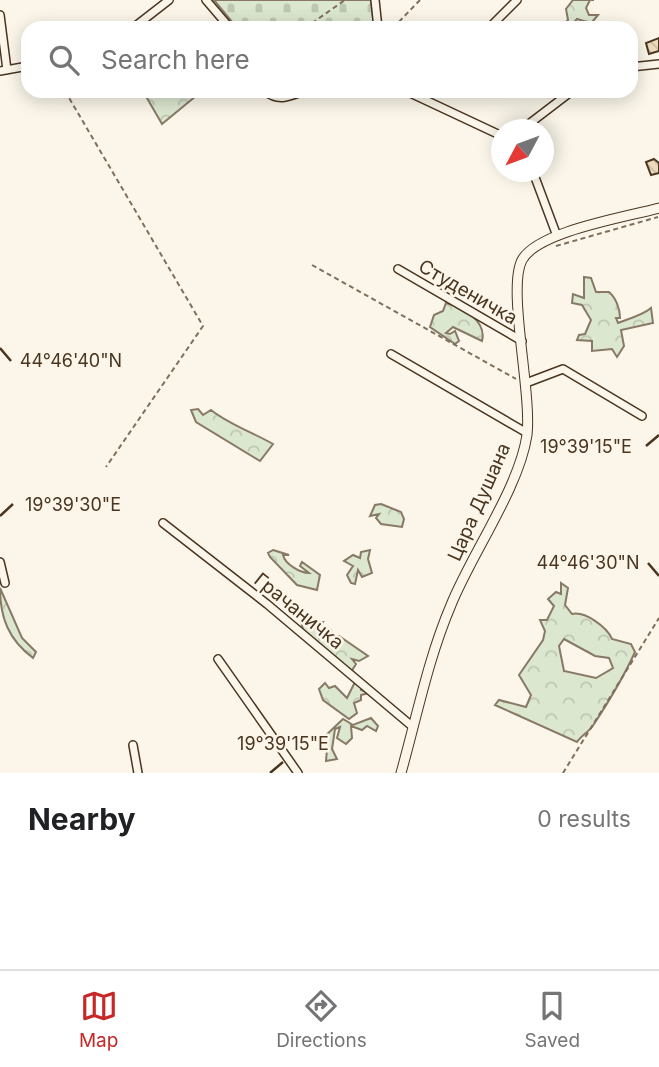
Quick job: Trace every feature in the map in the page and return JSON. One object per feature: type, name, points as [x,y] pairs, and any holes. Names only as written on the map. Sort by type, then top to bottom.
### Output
[{"type":"street","points":[[142,21],[169,0]]},
{"type":"street","points":[[206,0],[224,21]]},
{"type":"street","points":[[375,0],[378,21]]},
{"type":"street","points":[[496,21],[517,0]]},
{"type":"street","points":[[0,15],[4,70]]},
{"type":"street","points":[[638,66],[659,64]]},
{"type":"street","points":[[427,98],[491,130]]},
{"type":"street","points":[[535,119],[563,98]]},
{"type":"street","points":[[537,182],[556,236]]},
{"type":"street","name":"Цара Душана","points":[[402,773],[431,655],[451,603],[515,473],[527,433],[526,382],[517,282],[522,261],[531,249],[556,236],[659,208]]},
{"type":"street","name":"Студеничка","points":[[398,269],[522,341]]},
{"type":"street","points":[[391,354],[527,433]]},
{"type":"street","points":[[526,382],[563,369],[642,416]]},
{"type":"street","name":"Грачаничка","points":[[163,523],[286,619],[413,727]]},
{"type":"street","points":[[0,562],[5,583]]},
{"type":"street","points":[[218,659],[298,773]]},
{"type":"street","points":[[133,745],[138,773]]},
{"type":"path","points":[[315,21],[345,0]]},
{"type":"path","points":[[400,21],[420,0]]},
{"type":"path","points":[[69,98],[203,326],[106,467]]},
{"type":"path","points":[[554,247],[659,217]]},
{"type":"path","points":[[312,265],[514,378],[526,382]]},
{"type":"path","points":[[563,773],[659,618]]},
{"type":"green space","points":[[214,0],[371,0],[373,21],[231,21]]},
{"type":"green space","points":[[573,0],[590,0],[586,8],[589,15],[598,15],[593,21],[567,21],[566,9]]},
{"type":"green space","points":[[147,98],[194,98],[162,124]]},
{"type":"green space","points":[[584,277],[591,278],[596,292],[609,292],[614,297],[619,311],[620,318],[616,318],[618,323],[651,308],[653,323],[621,330],[624,346],[617,357],[612,349],[592,351],[592,341],[577,340],[579,335],[585,334],[591,320],[582,305],[572,303],[573,294],[584,298]]},
{"type":"green space","points":[[446,303],[473,316],[481,328],[482,341],[453,327],[446,333],[455,331],[459,341],[455,344],[430,327],[434,315],[443,311]]},
{"type":"green space","points":[[198,409],[203,415],[211,410],[273,444],[260,461],[196,422],[191,410]]},
{"type":"green space","points":[[381,504],[401,512],[404,519],[402,527],[381,524],[376,518],[379,514],[370,516],[375,505]]},
{"type":"green space","points":[[273,550],[289,555],[283,555],[297,570],[309,573],[300,566],[302,562],[320,575],[317,590],[297,585],[270,557],[268,553]]},
{"type":"green space","points":[[370,550],[368,559],[372,573],[362,577],[358,570],[355,584],[351,583],[347,575],[353,566],[344,561],[353,555],[360,558],[361,552]]},
{"type":"green space","points":[[561,583],[568,588],[565,605],[572,614],[583,615],[595,621],[612,639],[631,644],[635,652],[592,727],[577,742],[495,705],[499,700],[526,707],[531,695],[519,675],[543,640],[545,631],[540,620],[547,620],[554,606],[548,599],[556,592],[561,594]],"holes":[[[564,639],[595,656],[609,658],[613,668],[596,678],[564,671],[559,646]]]},
{"type":"green space","points":[[0,588],[22,638],[36,652],[33,658],[18,644],[8,628],[2,609]]},
{"type":"green space","points":[[307,616],[308,623],[323,622],[320,627],[331,630],[332,636],[339,636],[368,656],[359,661],[352,659],[356,664],[351,672],[303,630],[301,621]]},
{"type":"green space","points":[[355,682],[362,686],[361,690],[369,693],[361,695],[361,700],[354,703],[357,713],[349,719],[323,700],[319,689],[325,683],[329,688],[335,686],[347,698]]},
{"type":"green space","points":[[371,718],[378,726],[376,731],[367,726],[362,730],[351,726],[352,738],[346,744],[337,738],[340,727],[335,729],[332,749],[337,759],[326,761],[327,749],[322,739],[343,719],[353,725]]},
{"type":"building","points":[[659,38],[659,51],[649,54],[646,43]]},
{"type":"building","points":[[654,159],[659,163],[659,173],[651,175],[646,162]]}]
